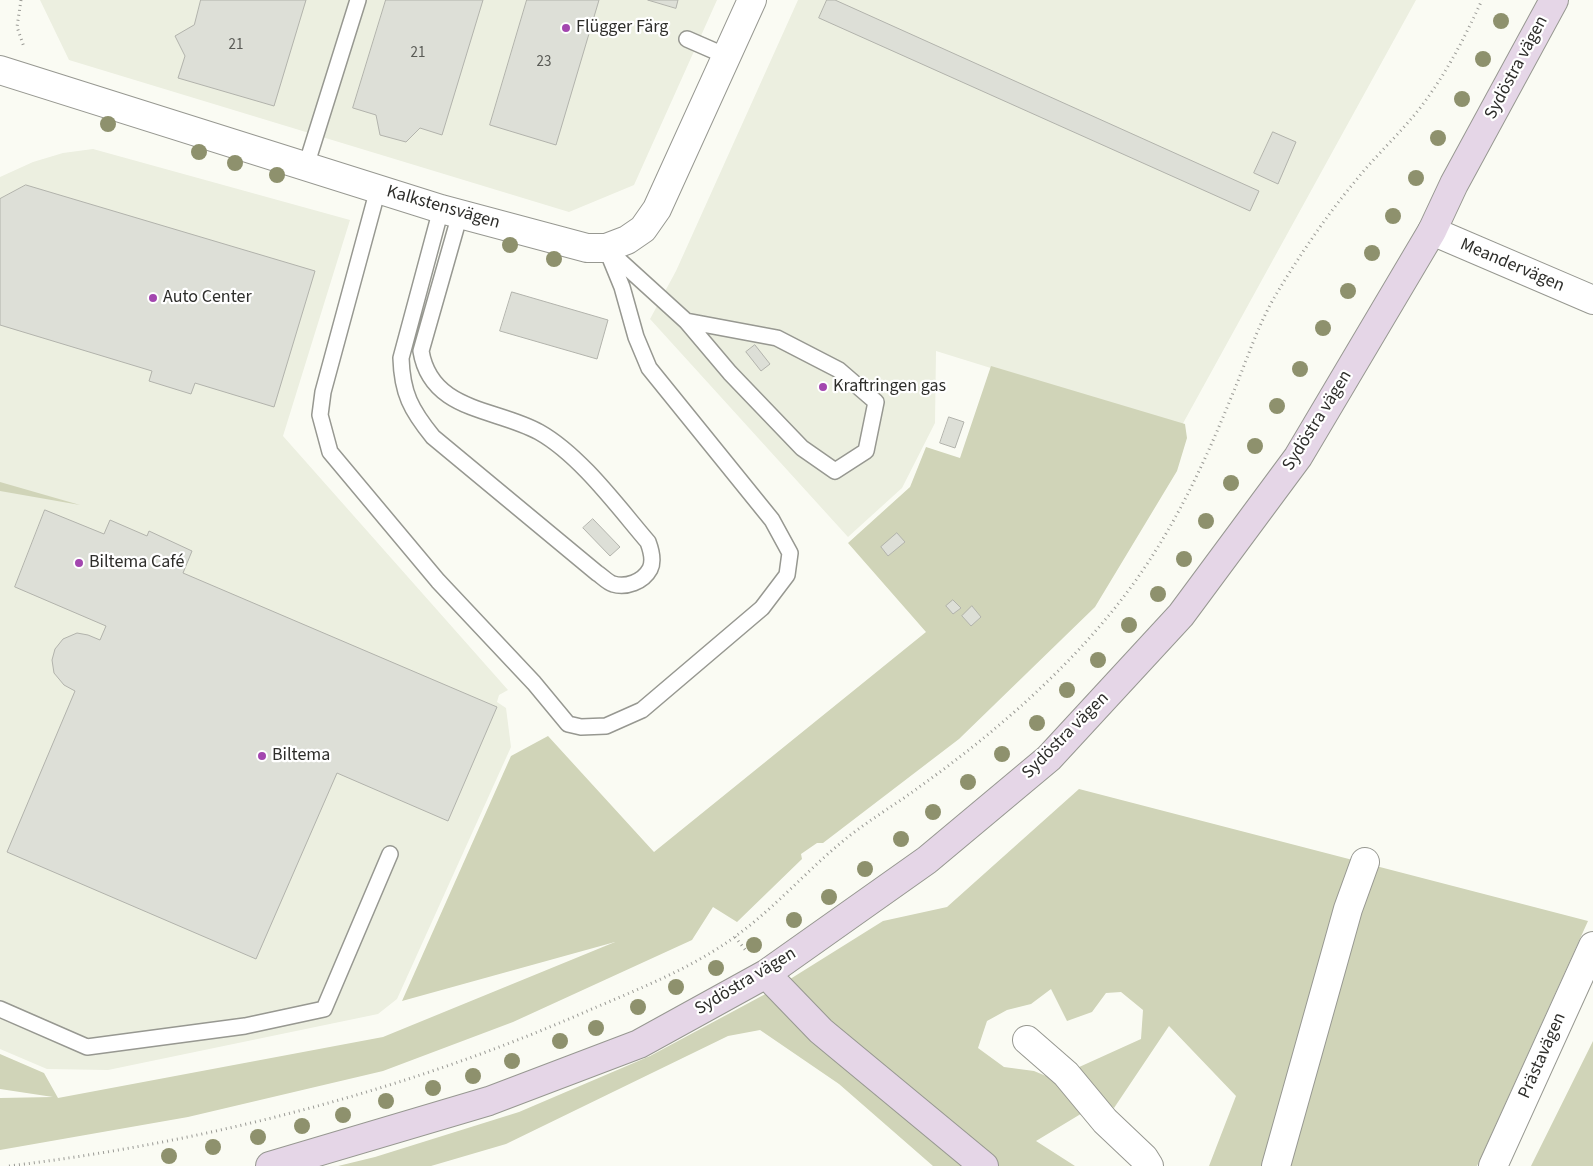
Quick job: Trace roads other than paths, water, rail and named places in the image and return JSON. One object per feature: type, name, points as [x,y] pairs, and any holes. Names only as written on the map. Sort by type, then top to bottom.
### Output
[{"type":"main road","name":"Sydöstra vägen","points":[[270,1166],[490,1101],[629,1048],[766,974],[928,860],[1049,758],[1181,615],[1298,457],[1432,231],[1454,184],[1554,0]]},
{"type":"main road","points":[[766,974],[820,1031],[984,1166]]},
{"type":"street","name":"Kalkstensvägen","points":[[0,70],[450,212],[561,242],[587,248],[606,248],[627,240],[643,229],[657,209],[752,0]]},
{"type":"street","name":"Meandervägen","points":[[1432,231],[1593,300]]},
{"type":"street","points":[[1276,1166],[1301,1070],[1348,909],[1365,862]]},
{"type":"street","name":"Prästavägen","points":[[1493,1166],[1593,946]]},
{"type":"street","points":[[1027,1040],[1066,1074],[1105,1120],[1144,1158],[1149,1166]]},
{"type":"lane","points":[[306,166],[358,0]]},
{"type":"lane","points":[[687,39],[726,56]]},
{"type":"lane","points":[[378,189],[323,392],[320,415],[330,452],[438,581],[534,683],[568,724],[581,727],[606,726],[642,710],[762,608],[787,575],[790,553],[772,520],[649,368],[606,248]]},
{"type":"lane","points":[[450,212],[421,351],[424,366],[433,383],[453,398],[539,432],[583,467],[648,542],[652,555],[650,569],[640,580],[628,586],[612,584],[597,573],[433,437],[416,417],[407,398],[401,378],[401,358],[450,212]]},
{"type":"lane","points":[[606,248],[686,321],[730,372],[802,448],[835,471],[866,451],[876,402],[839,370],[777,338],[686,321]]},
{"type":"lane","points":[[0,1009],[87,1047],[244,1026],[324,1009],[390,854]]},
{"type":"place","name":"Flügger Färg","points":[[566,28]]},
{"type":"place","name":"Auto Center","points":[[153,298]]},
{"type":"place","name":"Kraftringen gas","points":[[823,387]]},
{"type":"place","name":"Biltema Café","points":[[79,563]]},
{"type":"place","name":"Biltema","points":[[262,756]]}]
